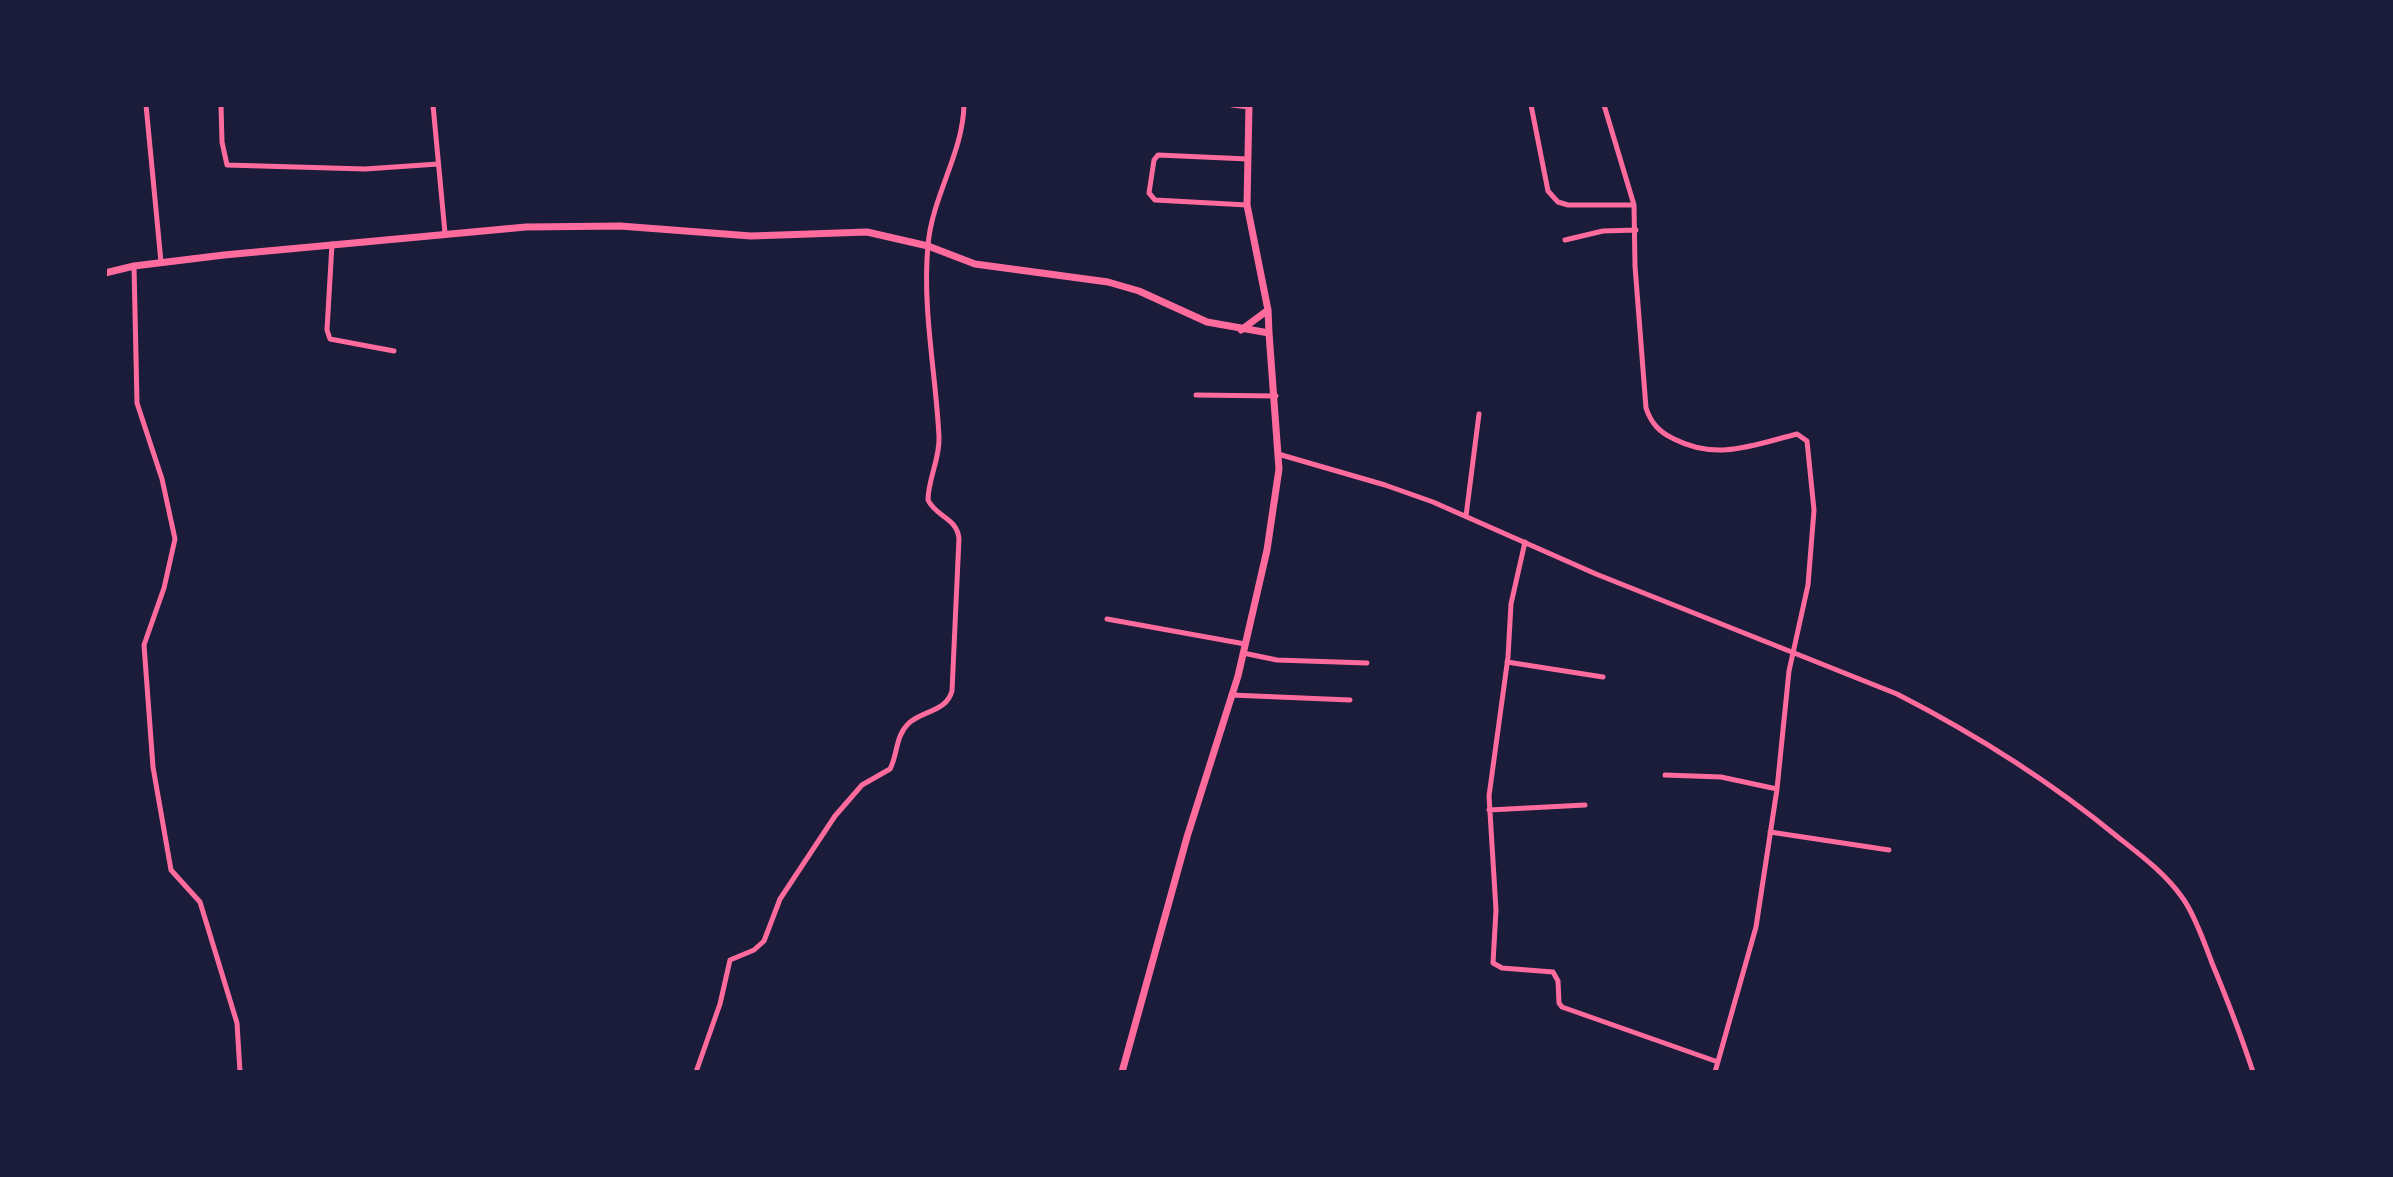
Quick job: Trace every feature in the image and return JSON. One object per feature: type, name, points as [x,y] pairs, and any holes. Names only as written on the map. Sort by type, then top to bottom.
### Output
[{"type":"street","points":[[146,105],[161,262]]},
{"type":"street","points":[[221,105],[222,142],[227,165],[365,169],[438,164]]},
{"type":"street","points":[[433,105],[445,233]]},
{"type":"street","points":[[696,1072],[720,1004],[730,960],[754,950],[764,941],[780,899],[802,861],[862,785],[890,769],[902,731],[910,722],[949,700],[959,538],[956,525],[934,509],[928,500],[939,441],[929,328],[928,246],[935,208],[957,145],[964,105]]},
{"type":"street","points":[[1122,1072],[1187,837],[1243,653],[1275,508],[1278,454],[1276,396],[1268,310],[1247,205],[1249,106],[1231,105]]},
{"type":"street","points":[[1531,105],[1548,191],[1558,202],[1568,205],[1634,205]]},
{"type":"street","points":[[1604,105],[1634,205],[1635,266],[1646,408],[1650,420],[1667,436],[1699,450],[1728,450],[1797,434],[1807,441],[1814,510],[1814,542],[1808,585],[1793,652],[1777,789],[1756,927],[1715,1072]]},
{"type":"street","points":[[1247,205],[1155,200],[1149,193],[1153,160],[1158,155],[1248,159]]},
{"type":"street","points":[[105,273],[161,262],[332,244],[573,225],[751,236],[867,232],[928,246],[975,264],[1108,282],[1139,291],[1207,322],[1269,333]]},
{"type":"street","points":[[1565,240],[1603,231],[1636,230]]},
{"type":"street","points":[[332,244],[327,330],[330,340],[394,351]]},
{"type":"street","points":[[134,266],[137,403],[162,479],[175,539],[164,588],[144,645],[153,767],[171,870],[200,902],[237,1023],[240,1072]]},
{"type":"street","points":[[1241,330],[1268,310]]},
{"type":"street","points":[[1196,395],[1276,396]]},
{"type":"street","points":[[1466,516],[1479,414]]},
{"type":"street","points":[[1278,454],[1385,485],[1466,516],[1596,574],[1897,694],[1941,716],[2059,792],[2150,863],[2190,910],[2253,1072]]},
{"type":"street","points":[[1525,542],[1511,604],[1507,662],[1489,810],[1496,910],[1493,963],[1502,968],[1553,972],[1558,981],[1559,1003],[1562,1007],[1718,1062]]},
{"type":"street","points":[[1107,619],[1245,644]]},
{"type":"street","points":[[1243,653],[1277,660],[1367,663]]},
{"type":"street","points":[[1507,662],[1603,677]]},
{"type":"street","points":[[1231,695],[1350,700]]},
{"type":"street","points":[[1664,775],[1721,777],[1777,789]]},
{"type":"street","points":[[1489,810],[1585,805]]},
{"type":"street","points":[[1770,832],[1889,850]]}]
